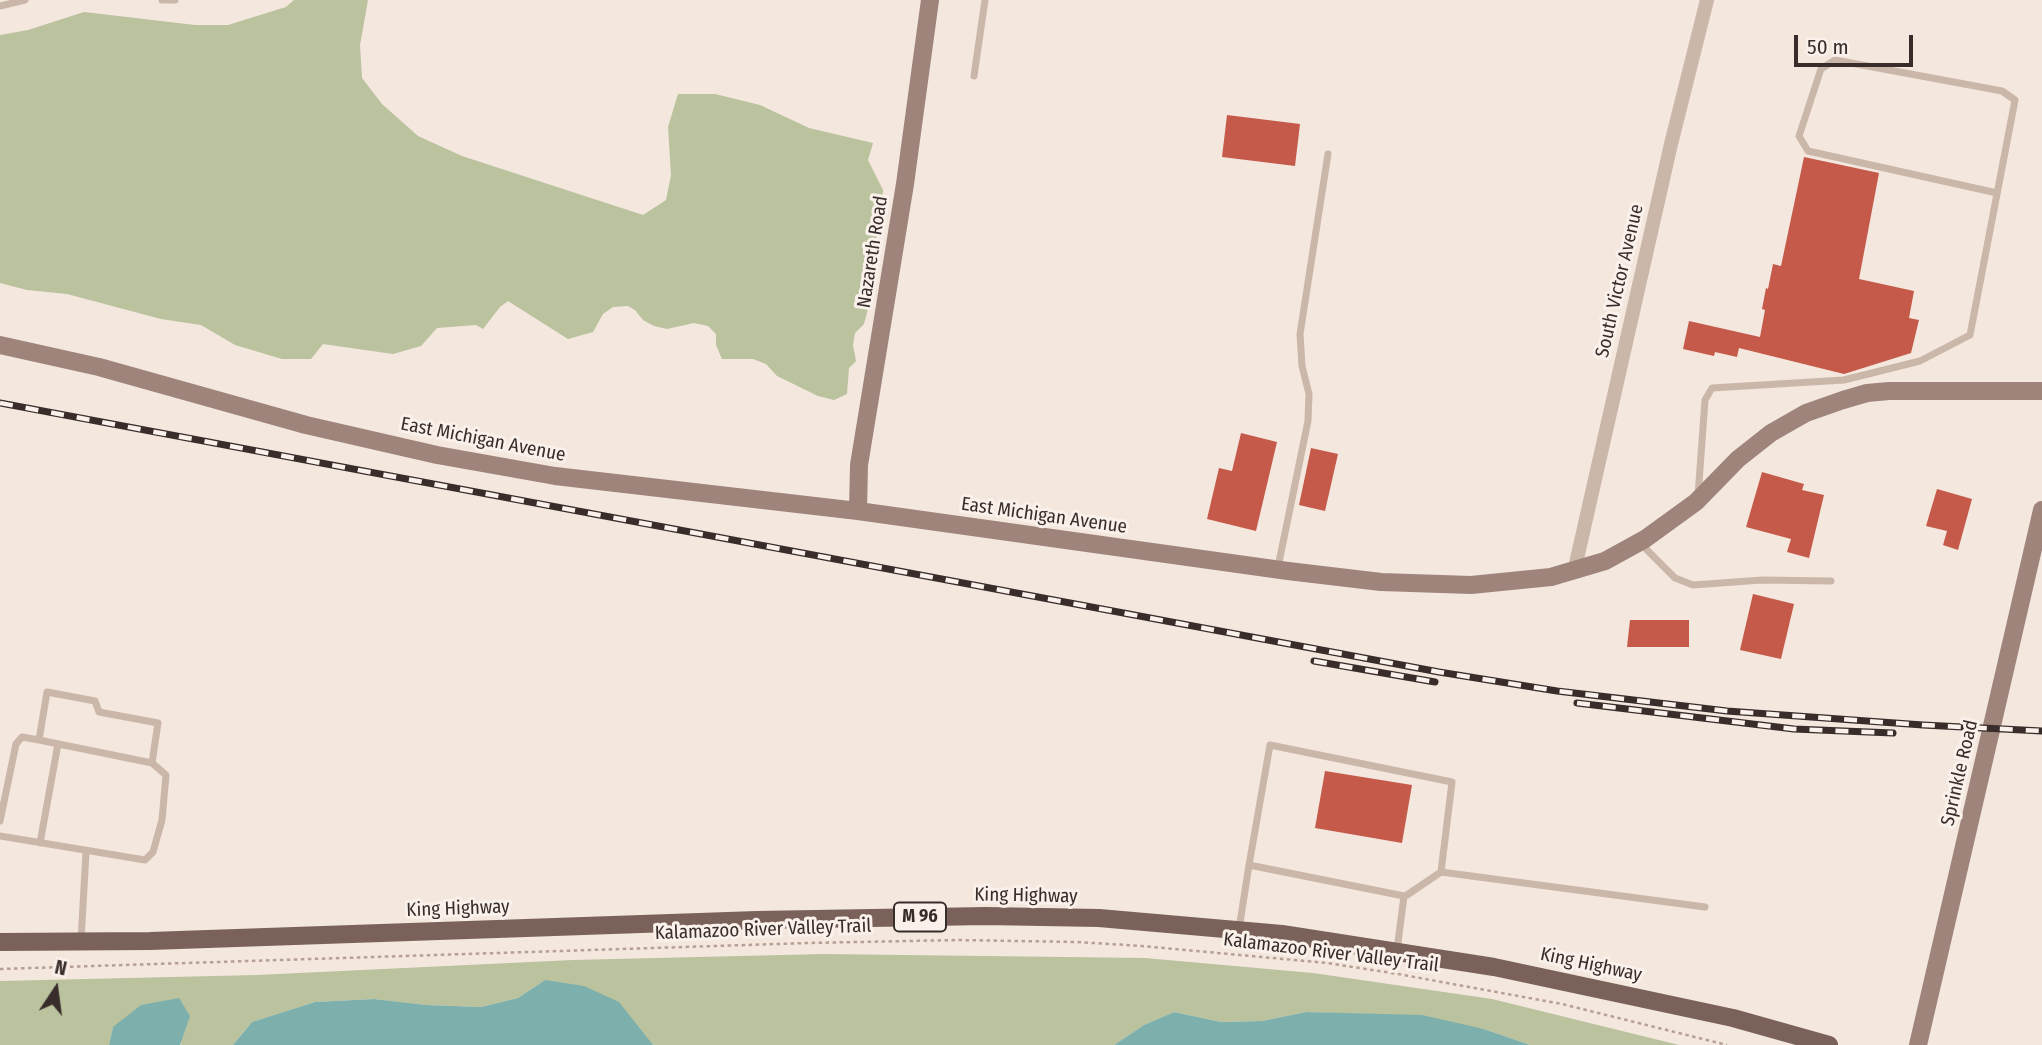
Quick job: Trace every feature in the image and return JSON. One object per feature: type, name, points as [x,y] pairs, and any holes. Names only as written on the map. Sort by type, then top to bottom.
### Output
[{"type":"main road","name":"King Highway","points":[[0,942],[150,941],[757,920],[986,916],[1099,919],[1239,930],[1397,950],[1604,989],[1733,1018],[1829,1045]]},
{"type":"street","name":"Nazareth Road","points":[[858,511],[859,465],[903,196],[930,0]]},
{"type":"street","name":"South Victor Avenue","points":[[1574,572],[1671,144],[1707,0]]},
{"type":"street","name":"East Michigan Avenue","points":[[0,345],[99,367],[306,425],[437,455],[555,476],[858,511],[1277,570],[1381,582],[1471,585],[1520,581],[1574,572],[1605,561],[1640,542],[1698,500],[1738,459],[1770,433],[1806,413],[1843,400],[1867,393],[1889,391],[2042,391]]},
{"type":"street","name":"Sprinkle Road","points":[[1920,1038],[2042,510]]},
{"type":"lane","points":[[0,6],[25,0]]},
{"type":"lane","points":[[162,0],[175,0]]},
{"type":"lane","points":[[974,76],[985,0]]},
{"type":"lane","points":[[1698,500],[1705,400],[1712,388],[1844,380],[1920,361],[1970,335],[2015,100],[2002,91],[1835,60],[1821,69],[1799,136],[1808,151],[1997,193]]},
{"type":"lane","points":[[1277,570],[1308,421],[1310,394],[1302,366],[1300,334],[1328,155]]},
{"type":"lane","points":[[1640,542],[1675,578],[1693,585],[1751,580],[1831,581]]},
{"type":"lane","points":[[39,740],[47,692],[95,701],[99,712],[158,723],[152,763]]},
{"type":"lane","points":[[0,821],[16,744],[22,737],[152,763],[166,775],[162,820],[153,852],[145,860],[0,836]]},
{"type":"lane","points":[[40,843],[58,744]]},
{"type":"lane","points":[[1239,930],[1270,745],[1452,782],[1441,872]]},
{"type":"lane","points":[[81,941],[86,852]]},
{"type":"lane","points":[[1249,865],[1404,897],[1441,872],[1705,907]]},
{"type":"lane","points":[[1397,950],[1404,897]]},
{"type":"path","name":"Kalamazoo River Valley Trail","points":[[0,969],[890,941],[1027,941],[1142,946],[1327,963],[1469,986],[1562,1003],[1727,1045]]},
{"type":"green space","points":[[294,0],[368,0],[360,45],[362,78],[382,104],[418,136],[462,156],[643,215],[666,200],[671,175],[668,127],[678,94],[715,94],[760,105],[809,128],[873,143],[868,160],[883,190],[881,223],[875,243],[875,281],[864,324],[855,333],[853,345],[856,361],[849,368],[847,394],[834,400],[818,396],[777,376],[766,364],[753,359],[722,359],[716,345],[716,334],[708,326],[694,323],[667,329],[654,326],[628,306],[613,307],[603,314],[593,332],[568,339],[508,301],[483,329],[476,325],[437,328],[421,346],[393,354],[323,344],[311,359],[282,359],[235,345],[201,325],[161,319],[67,294],[27,290],[0,283],[0,35],[28,30],[84,12],[195,25],[228,25],[286,7]]},
{"type":"green space","points":[[824,954],[1145,958],[1313,973],[1492,999],[1679,1045],[1530,1045],[1484,1029],[1358,1014],[1306,1012],[1262,1021],[1221,1022],[1174,1012],[1144,1025],[1114,1045],[653,1045],[545,980],[518,998],[481,1007],[425,1005],[374,999],[315,1002],[252,1022],[233,1045],[180,1045],[182,1043],[113,1027],[109,1045],[0,1045],[0,981],[257,975],[573,960]]},
{"type":"water","points":[[545,980],[584,986],[619,1002],[653,1045],[233,1045],[252,1022],[315,1002],[374,999],[426,1005],[481,1007],[518,998]]},
{"type":"water","points":[[179,998],[190,1016],[180,1045],[109,1045],[113,1027],[141,1005]]},
{"type":"water","points":[[1174,1012],[1221,1022],[1262,1021],[1306,1012],[1422,1015],[1484,1029],[1530,1045],[1114,1045],[1144,1025]]},
{"type":"building","points":[[1227,115],[1300,124],[1295,166],[1222,157]]},
{"type":"building","points":[[1804,157],[1879,173],[1859,279],[1914,291],[1909,318],[1919,320],[1911,353],[1844,374],[1739,348],[1737,357],[1715,352],[1714,356],[1683,349],[1689,321],[1760,337],[1766,288],[1768,289],[1773,264],[1781,266]]},
{"type":"building","points":[[1241,433],[1277,442],[1256,531],[1207,519],[1219,468],[1232,471]]},
{"type":"building","points":[[1311,448],[1338,454],[1325,511],[1299,505]]},
{"type":"building","points":[[1762,472],[1804,484],[1802,490],[1824,495],[1809,558],[1787,552],[1791,539],[1746,527]]},
{"type":"building","points":[[1937,489],[1972,499],[1958,550],[1943,545],[1947,531],[1926,526]]},
{"type":"building","points":[[1753,594],[1794,604],[1781,659],[1740,650]]},
{"type":"building","points":[[1630,620],[1689,620],[1689,647],[1627,647]]},
{"type":"building","points":[[1325,771],[1412,785],[1402,843],[1315,828]]},
{"type":"railway","points":[[0,403],[1439,672],[1557,691],[1727,711],[2042,731]]},
{"type":"railway","points":[[1314,661],[1435,682]]},
{"type":"railway","points":[[1577,703],[1794,729],[1893,733]]}]
